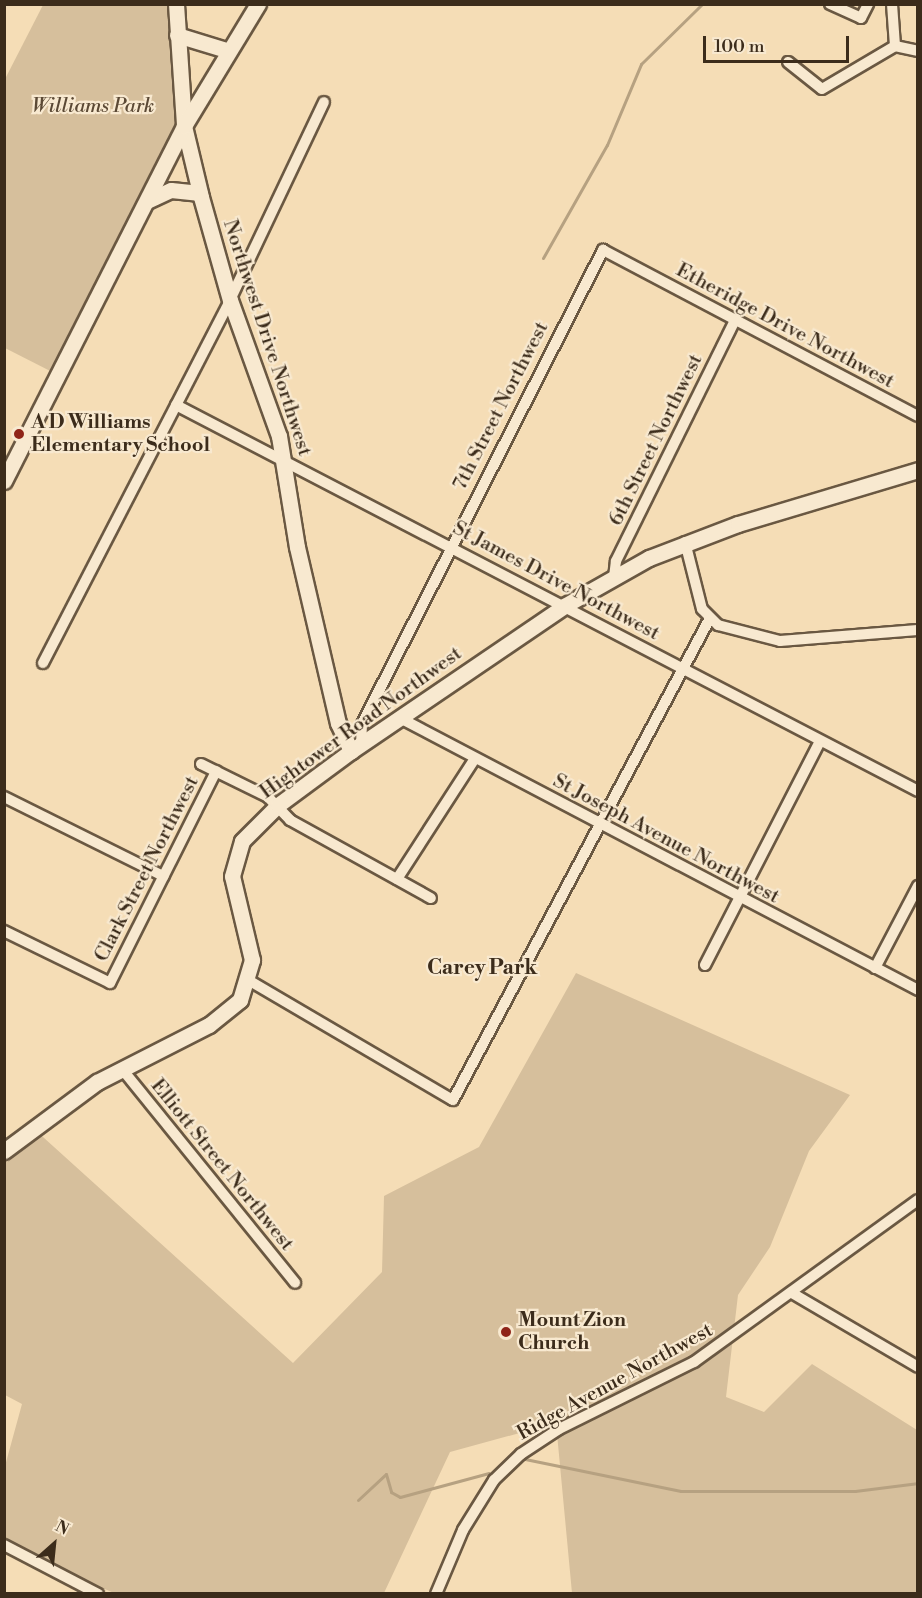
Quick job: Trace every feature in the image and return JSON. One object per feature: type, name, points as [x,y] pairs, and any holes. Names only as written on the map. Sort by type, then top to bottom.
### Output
[{"type":"street","name":"Northwest Drive Northwest","points":[[176,4],[184,126],[200,193],[230,300],[286,461],[297,547],[338,723],[356,747]]},
{"type":"street","points":[[4,481],[184,126],[226,50],[258,4]]},
{"type":"street","points":[[830,4],[861,18],[868,4]]},
{"type":"street","points":[[892,4],[895,46]]},
{"type":"street","points":[[177,35],[226,50]]},
{"type":"street","points":[[788,62],[822,89],[895,46],[918,51]]},
{"type":"street","points":[[43,663],[230,300],[324,102]]},
{"type":"street","points":[[147,201],[171,190],[200,193]]},
{"type":"street","name":"7th Street Northwest","points":[[356,747],[362,724],[449,546],[603,250],[635,267]]},
{"type":"street","name":"Etheridge Drive Northwest","points":[[635,267],[918,416]]},
{"type":"street","name":"6th Street Northwest","points":[[614,576],[616,561],[735,320]]},
{"type":"street","name":"St James Drive Northwest","points":[[176,405],[918,791]]},
{"type":"street","name":"Hightower Road Northwest","points":[[250,981],[251,951],[233,866],[242,841],[278,805],[356,747],[564,606],[614,576],[685,542],[918,470]]},
{"type":"street","points":[[4,1151],[122,1069],[209,1025],[240,1000],[250,981],[453,1100],[467,1081],[709,620],[685,542]]},
{"type":"street","points":[[709,620],[780,641],[918,630]]},
{"type":"street","name":"St Joseph Avenue Northwest","points":[[400,718],[474,760],[918,990]]},
{"type":"street","points":[[705,965],[819,741]]},
{"type":"street","points":[[397,879],[474,760]]},
{"type":"street","points":[[201,764],[278,805],[290,820],[431,898]]},
{"type":"street","name":"Clark Street Northwest","points":[[4,931],[110,983],[216,771]]},
{"type":"street","points":[[4,797],[163,876]]},
{"type":"street","points":[[875,968],[918,886]]},
{"type":"street","name":"Elliott Street Northwest","points":[[122,1069],[295,1283]]},
{"type":"street","name":"Ridge Avenue Northwest","points":[[436,1593],[462,1530],[494,1480],[521,1454],[559,1429],[694,1362],[918,1200]]},
{"type":"street","points":[[792,1293],[918,1367]]},
{"type":"street","points":[[4,1545],[98,1593]]},
{"type":"green space","name":"Williams Park","points":[[43,5],[175,5],[184,124],[62,377],[5,348],[4,81]]},
{"type":"green space","points":[[576,973],[850,1095],[809,1151],[770,1247],[738,1295],[726,1397],[764,1412],[812,1364],[917,1430],[917,1593],[572,1593],[556,1423],[450,1452],[384,1593],[114,1593],[5,1546],[5,1466],[22,1404],[5,1395],[5,1152],[33,1128],[293,1363],[382,1272],[384,1196],[479,1147]]},
{"type":"waterway","points":[[543,258],[607,145],[641,64],[702,4]]},
{"type":"waterway","points":[[525,1459],[681,1491],[855,1491],[918,1483]]},
{"type":"waterway","points":[[358,1500],[386,1474],[391,1492],[400,1497],[489,1473]]},
{"type":"place","name":"A D Williams Elementary School","points":[[19,434]]},
{"type":"place","name":"Mount Zion Church","points":[[506,1332]]},
{"type":"district","name":"Carey Park","points":[[482,968]]}]
